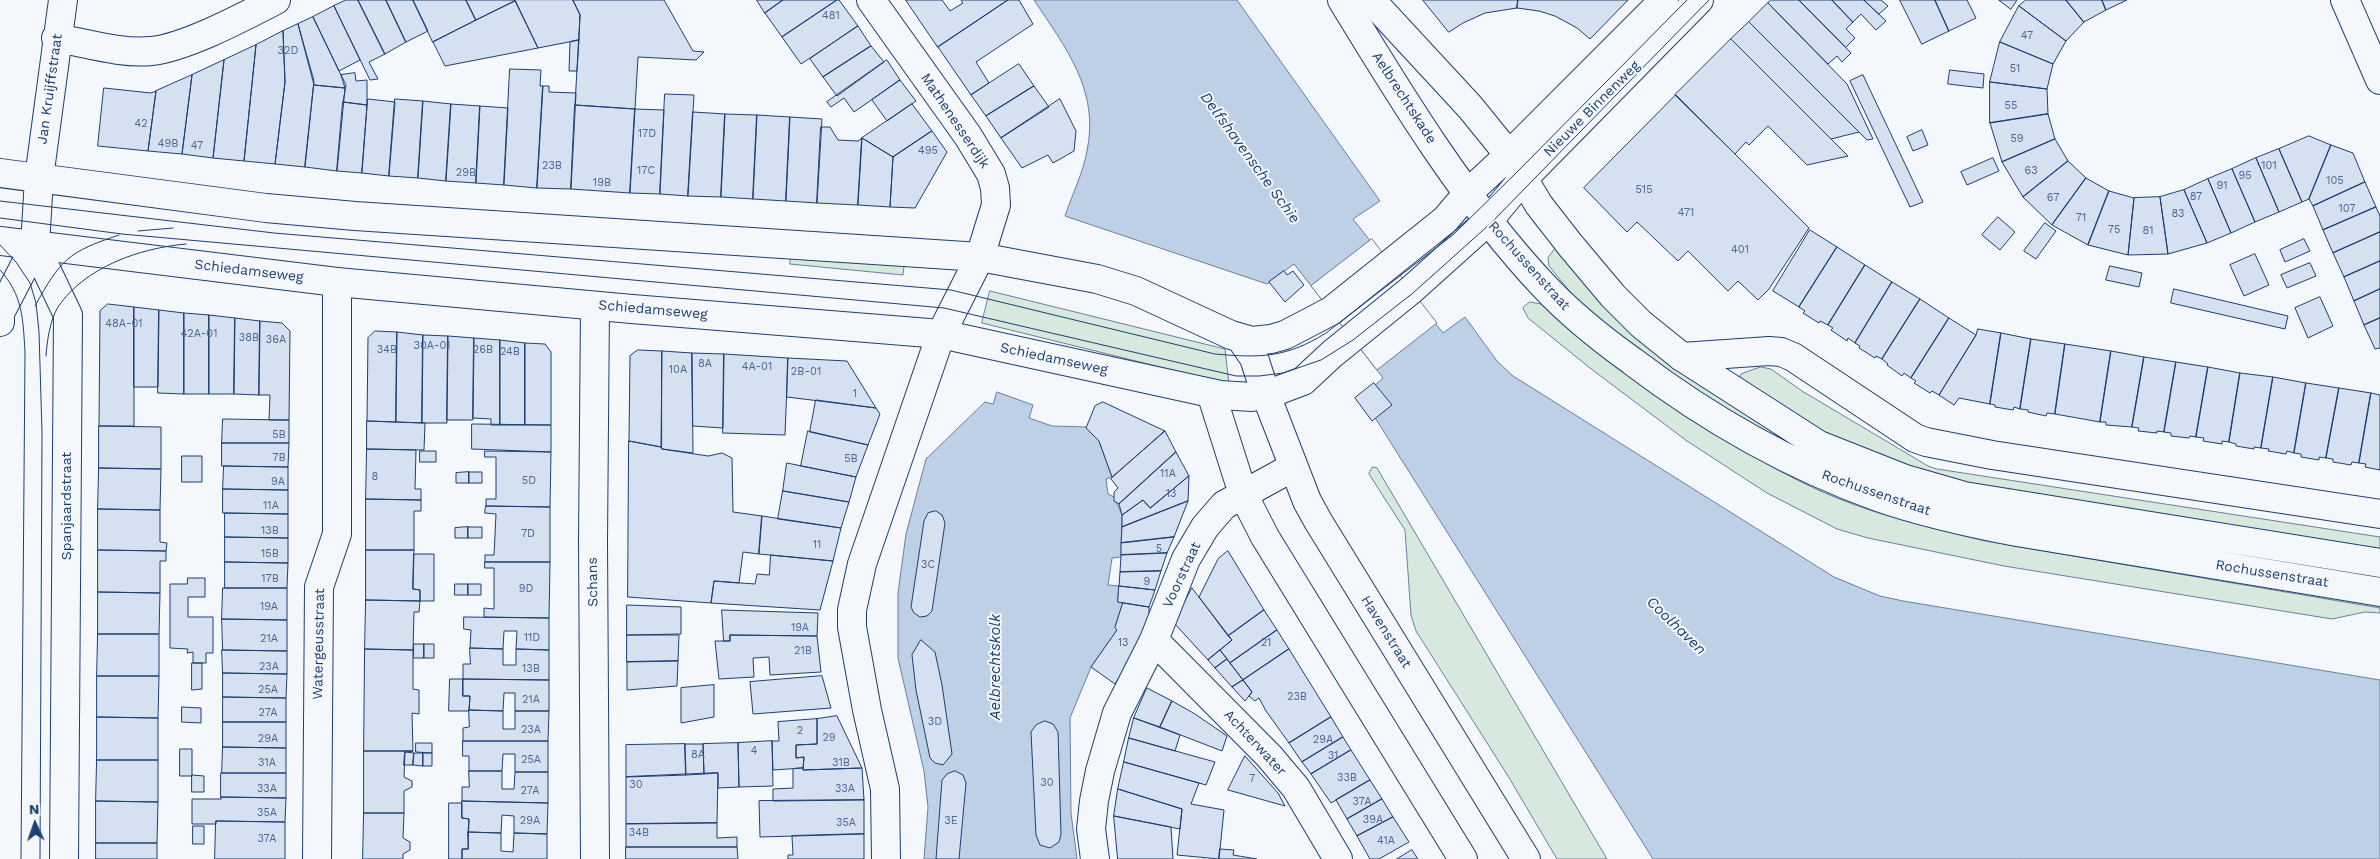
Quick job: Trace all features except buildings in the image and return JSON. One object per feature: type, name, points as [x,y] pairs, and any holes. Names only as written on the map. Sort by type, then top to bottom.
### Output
[{"type":"street","name":"Jan Kruijffstraat","points":[[38,178],[56,38],[63,0]]},
{"type":"street","points":[[56,38],[122,50],[152,51],[179,45],[276,0]]},
{"type":"street","name":"Mathenesserdijk","points":[[871,0],[968,136],[991,174],[995,188],[996,205],[980,257],[941,334]]},
{"type":"street","name":"Aelbrechtskade","points":[[1342,0],[1394,87],[1468,193]]},
{"type":"street","points":[[0,173],[266,208],[355,216],[980,257],[1097,279],[1152,298],[1241,339],[1262,340],[1286,335],[1331,311],[1445,220],[1468,193],[1509,155],[1470,107],[1371,0]]},
{"type":"street","name":"Nieuwe Binnenweg","points":[[1509,155],[1664,0]]},
{"type":"street","name":"Nieuwe Binnenweg","points":[[1488,220],[1523,179],[1699,0]]},
{"type":"street","points":[[2345,0],[2380,80]]},
{"type":"street","name":"Rochussenstraat","points":[[1509,155],[1550,219],[1612,296],[1682,358],[1819,445],[1905,479],[1964,496],[2380,564]]},
{"type":"street","points":[[0,322],[0,313],[35,246],[38,178]]},
{"type":"street","name":"Rochussenstraat","points":[[1468,193],[1488,220],[1542,284],[1571,313],[1659,382],[1752,441],[1798,465],[1846,485],[1920,510],[2017,532],[2380,592]]},
{"type":"street","name":"Schiedamseweg","points":[[0,242],[337,282],[595,306],[941,334],[1211,393],[1252,397],[1266,395],[1304,381],[1351,337],[1411,290],[1488,220]]},
{"type":"street","name":"Spanjaardstraat","points":[[35,246],[68,314],[64,859]]},
{"type":"street","name":"Watergeusstraat","points":[[317,859],[319,587],[338,534],[337,282]]},
{"type":"street","name":"Schans","points":[[595,306],[593,541],[595,859]]},
{"type":"street","points":[[886,859],[885,789],[867,710],[852,627],[852,610],[862,564],[941,334]]},
{"type":"street","points":[[1241,339],[1254,358],[1266,395]]},
{"type":"street","points":[[1682,358],[1770,350],[1781,352],[1916,438],[1926,442],[1992,455],[2380,514]]},
{"type":"street","points":[[1211,393],[1243,494],[1265,537],[1463,859]]},
{"type":"street","name":"Havenstraat","points":[[1266,395],[1293,467],[1318,521],[1526,859]]},
{"type":"street","name":"Voorstraat","points":[[1154,640],[1180,572],[1206,527],[1224,505],[1293,467]]},
{"type":"street","points":[[1095,859],[1092,829],[1100,771],[1117,713],[1154,640]]},
{"type":"street","name":"Achterwater","points":[[1154,640],[1269,756],[1296,788],[1338,859]]},
{"type":"shaded area","points":[[1558,245],[1779,435],[2172,543],[2380,577],[2380,581],[2219,555],[1912,498],[1753,429],[1659,367],[1580,304],[1549,266],[1548,258]]},
{"type":"shaded area","points":[[791,257],[898,263],[904,266],[903,275],[790,264]]},
{"type":"shaded area","points":[[990,291],[1225,349],[1229,384],[982,323]]},
{"type":"shaded area","points":[[1530,302],[1541,304],[1640,381],[1709,429],[1744,451],[1838,499],[1879,513],[1985,541],[2380,608],[2380,613],[2365,612],[2332,619],[2004,566],[1868,538],[1837,529],[1767,493],[1687,441],[1590,368],[1528,318],[1523,308]]},
{"type":"shaded area","points":[[1761,367],[1771,369],[1802,391],[1928,466],[1937,469],[2380,537],[2380,552],[1962,483],[1893,462],[1838,441],[1739,378],[1741,374]]},
{"type":"shaded area","points":[[1373,467],[1377,468],[1607,859],[1557,859],[1508,776],[1416,631],[1411,615],[1405,530],[1369,474]]},
{"type":"water","points":[[1034,0],[1237,0],[1380,201],[1353,219],[1443,333],[1465,317],[1497,361],[1513,376],[1834,577],[1880,596],[1903,601],[2380,680],[2380,859],[1653,859],[1362,397],[1383,378],[1294,264],[1267,284],[1065,216],[1087,151],[1090,129],[1089,108],[1077,70],[1068,52]]},
{"type":"water","name":"Aelbrechtskolk","points":[[997,392],[1033,405],[1029,418],[1052,426],[1087,427],[1099,441],[1112,477],[1106,479],[1108,494],[1114,497],[1122,515],[1121,557],[1112,558],[1108,585],[1119,586],[1118,602],[1123,603],[1115,628],[1117,630],[1091,667],[1070,718],[1071,813],[1077,859],[924,859],[928,807],[924,771],[898,658],[898,593],[906,534],[926,459],[985,402],[993,404]]},
{"type":"pier","points":[[1372,239],[1437,323],[1377,370],[1311,286]]},
{"type":"tram line","points":[[0,201],[274,233],[951,290],[1215,354],[1259,356],[1285,352],[1326,333],[1454,234],[1687,0]]},
{"type":"tram line","points":[[0,218],[122,234],[944,308],[1236,376],[1283,373],[1321,360],[1353,340],[1413,293],[1491,223],[1709,0]]},
{"type":"tram line","points":[[138,231],[173,228]]},
{"type":"tram line","points":[[35,306],[52,277],[68,259],[88,247],[119,235]]},
{"type":"tram line","points":[[46,356],[49,331],[55,312],[69,293],[83,281],[98,271],[132,255],[168,246],[186,244]]},
{"type":"tram line","points":[[0,245],[16,262],[30,283],[36,303],[39,332],[42,432],[40,859]]},
{"type":"tram line","points":[[0,270],[8,279],[17,298],[22,319],[25,352],[21,859]]},
{"type":"water label","name":"Delfshavensche Schie","points":[[1250,158]]},
{"type":"water label","name":"Coolhaven","points":[[1676,626]]}]
